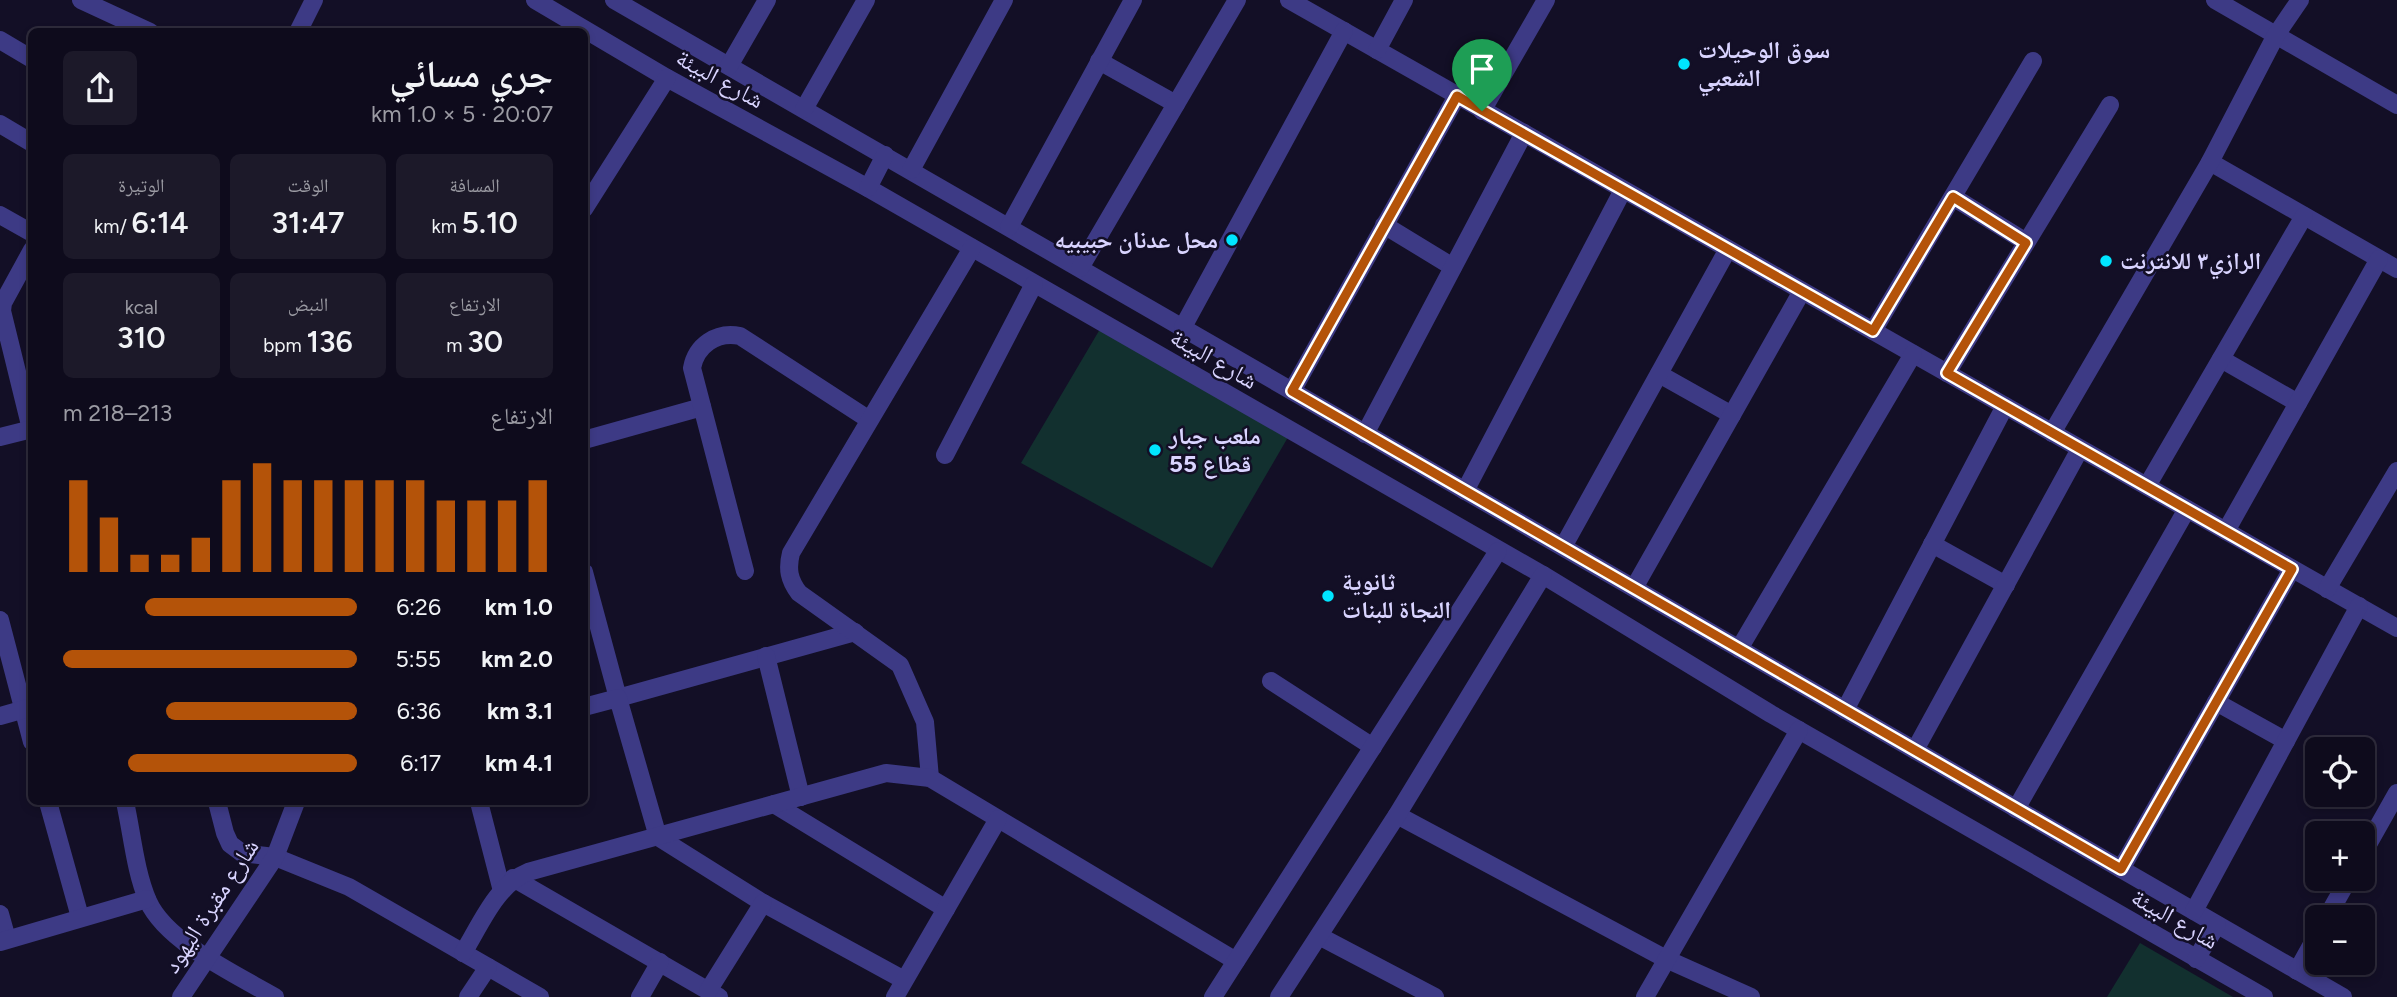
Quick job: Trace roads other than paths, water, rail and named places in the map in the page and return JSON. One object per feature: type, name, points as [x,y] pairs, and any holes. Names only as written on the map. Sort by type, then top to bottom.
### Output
[{"type":"street","points":[[81,0],[141,28]]},
{"type":"street","points":[[300,28],[314,0]]},
{"type":"street","name":"شارع البيئة","points":[[536,0],[583,28]]},
{"type":"street","points":[[729,66],[767,0]]},
{"type":"street","points":[[804,109],[866,0]]},
{"type":"street","points":[[911,170],[1004,0]]},
{"type":"street","points":[[1009,227],[1133,0]]},
{"type":"street","points":[[1080,268],[1237,0]]},
{"type":"street","points":[[1289,0],[1310,5],[1344,31],[1482,111],[2397,628]]},
{"type":"street","points":[[1377,50],[1404,0]]},
{"type":"street","points":[[1482,111],[1546,0]]},
{"type":"street","points":[[2215,0],[2397,106]]},
{"type":"street","points":[[2052,433],[2210,162],[2276,35],[2300,0]]},
{"type":"street","name":"شارع البيئة","points":[[625,3],[729,66],[2343,997]]},
{"type":"street","name":"شارع البيئة","points":[[588,31],[667,78],[868,188],[1543,575],[1798,730],[2264,997]]},
{"type":"street","points":[[1183,327],[1344,31]]},
{"type":"street","points":[[0,40],[28,57]]},
{"type":"street","points":[[1099,61],[1176,104]]},
{"type":"street","points":[[1873,331],[2033,61]]},
{"type":"street","points":[[588,203],[667,78]]},
{"type":"street","points":[[1292,391],[1457,96]]},
{"type":"street","points":[[1947,373],[2109,105]]},
{"type":"street","points":[[0,124],[28,141]]},
{"type":"street","points":[[1365,433],[1524,133]]},
{"type":"street","points":[[868,188],[885,155]]},
{"type":"street","points":[[2210,162],[2397,269]]},
{"type":"street","points":[[1465,491],[1623,190]]},
{"type":"street","points":[[1953,197],[2026,243]]},
{"type":"street","points":[[0,215],[28,231]]},
{"type":"street","points":[[2147,486],[2304,216]]},
{"type":"street","points":[[1384,225],[1453,267]]},
{"type":"street","points":[[930,778],[925,722],[900,665],[799,593],[793,584],[788,564],[791,553],[868,419],[972,248]]},
{"type":"street","points":[[1563,547],[1728,249]]},
{"type":"street","points":[[28,257],[1,302],[8,366],[28,422]]},
{"type":"street","points":[[2226,531],[2379,259]]},
{"type":"street","points":[[945,456],[1034,284]]},
{"type":"street","points":[[1634,588],[1802,291]]},
{"type":"street","points":[[745,571],[692,368],[694,354],[702,344],[730,334],[740,336],[868,419]]},
{"type":"street","points":[[1739,649],[1913,354]]},
{"type":"street","points":[[2221,359],[2298,403]]},
{"type":"street","points":[[1658,374],[1732,415]]},
{"type":"street","points":[[1845,710],[2005,406]]},
{"type":"street","points":[[588,439],[702,407]]},
{"type":"street","points":[[0,437],[28,431]]},
{"type":"street","points":[[1916,750],[2080,449]]},
{"type":"street","points":[[2327,589],[2397,471]]},
{"type":"street","points":[[2016,809],[2187,509]]},
{"type":"street","points":[[1932,544],[2006,585]]},
{"type":"street","points":[[1213,997],[1498,551]]},
{"type":"street","points":[[2121,869],[2292,569]]},
{"type":"street","points":[[1279,997],[1397,815],[1543,575]]},
{"type":"street","points":[[588,587],[658,837],[763,902],[904,980]]},
{"type":"street","points":[[2194,911],[2359,606]]},
{"type":"street","points":[[0,620],[27,708],[0,716]]},
{"type":"street","points":[[588,706],[855,632]]},
{"type":"street","points":[[766,656],[801,797]]},
{"type":"street","points":[[1271,681],[1373,747]]},
{"type":"street","points":[[2216,702],[2286,741]]},
{"type":"street","points":[[1645,997],[1798,730]]},
{"type":"street","points":[[463,953],[507,884],[658,837],[886,773],[930,778],[1236,961]]},
{"type":"street","points":[[2375,832],[2397,793]]},
{"type":"street","points":[[774,804],[946,909]]},
{"type":"street","points":[[49,805],[80,917]]},
{"type":"street","points":[[126,805],[147,899],[158,919],[208,958],[275,997]]},
{"type":"street","points":[[218,805],[230,844],[242,853],[275,858],[349,887],[540,997]]},
{"type":"street","name":"شارع مقبرة اليهود","points":[[181,997],[275,858],[295,805]]},
{"type":"street","points":[[480,805],[507,884],[660,962],[713,994],[763,902]]},
{"type":"street","points":[[1397,815],[1666,959],[1751,997]]},
{"type":"street","points":[[895,997],[999,819]]},
{"type":"street","points":[[0,914],[4,941],[147,899]]},
{"type":"street","points":[[2196,959],[2217,925]]},
{"type":"street","points":[[1319,936],[1435,997]]},
{"type":"street","points":[[2297,971],[2305,957]]},
{"type":"street","points":[[640,997],[660,962]]},
{"type":"street","points":[[468,997],[488,967]]},
{"type":"place","name":"سوق الوحيلات الشعبي","points":[[1684,64]]},
{"type":"place","name":"محل عدنان حبيبيه","points":[[1232,240]]},
{"type":"place","name":"الرازي٣ للانترنت","points":[[2106,261]]},
{"type":"place","name":"ملعب جبار قطاع 55","points":[[1155,450]]},
{"type":"place","name":"ثانوية النجاة للبنات","points":[[1328,596]]}]
